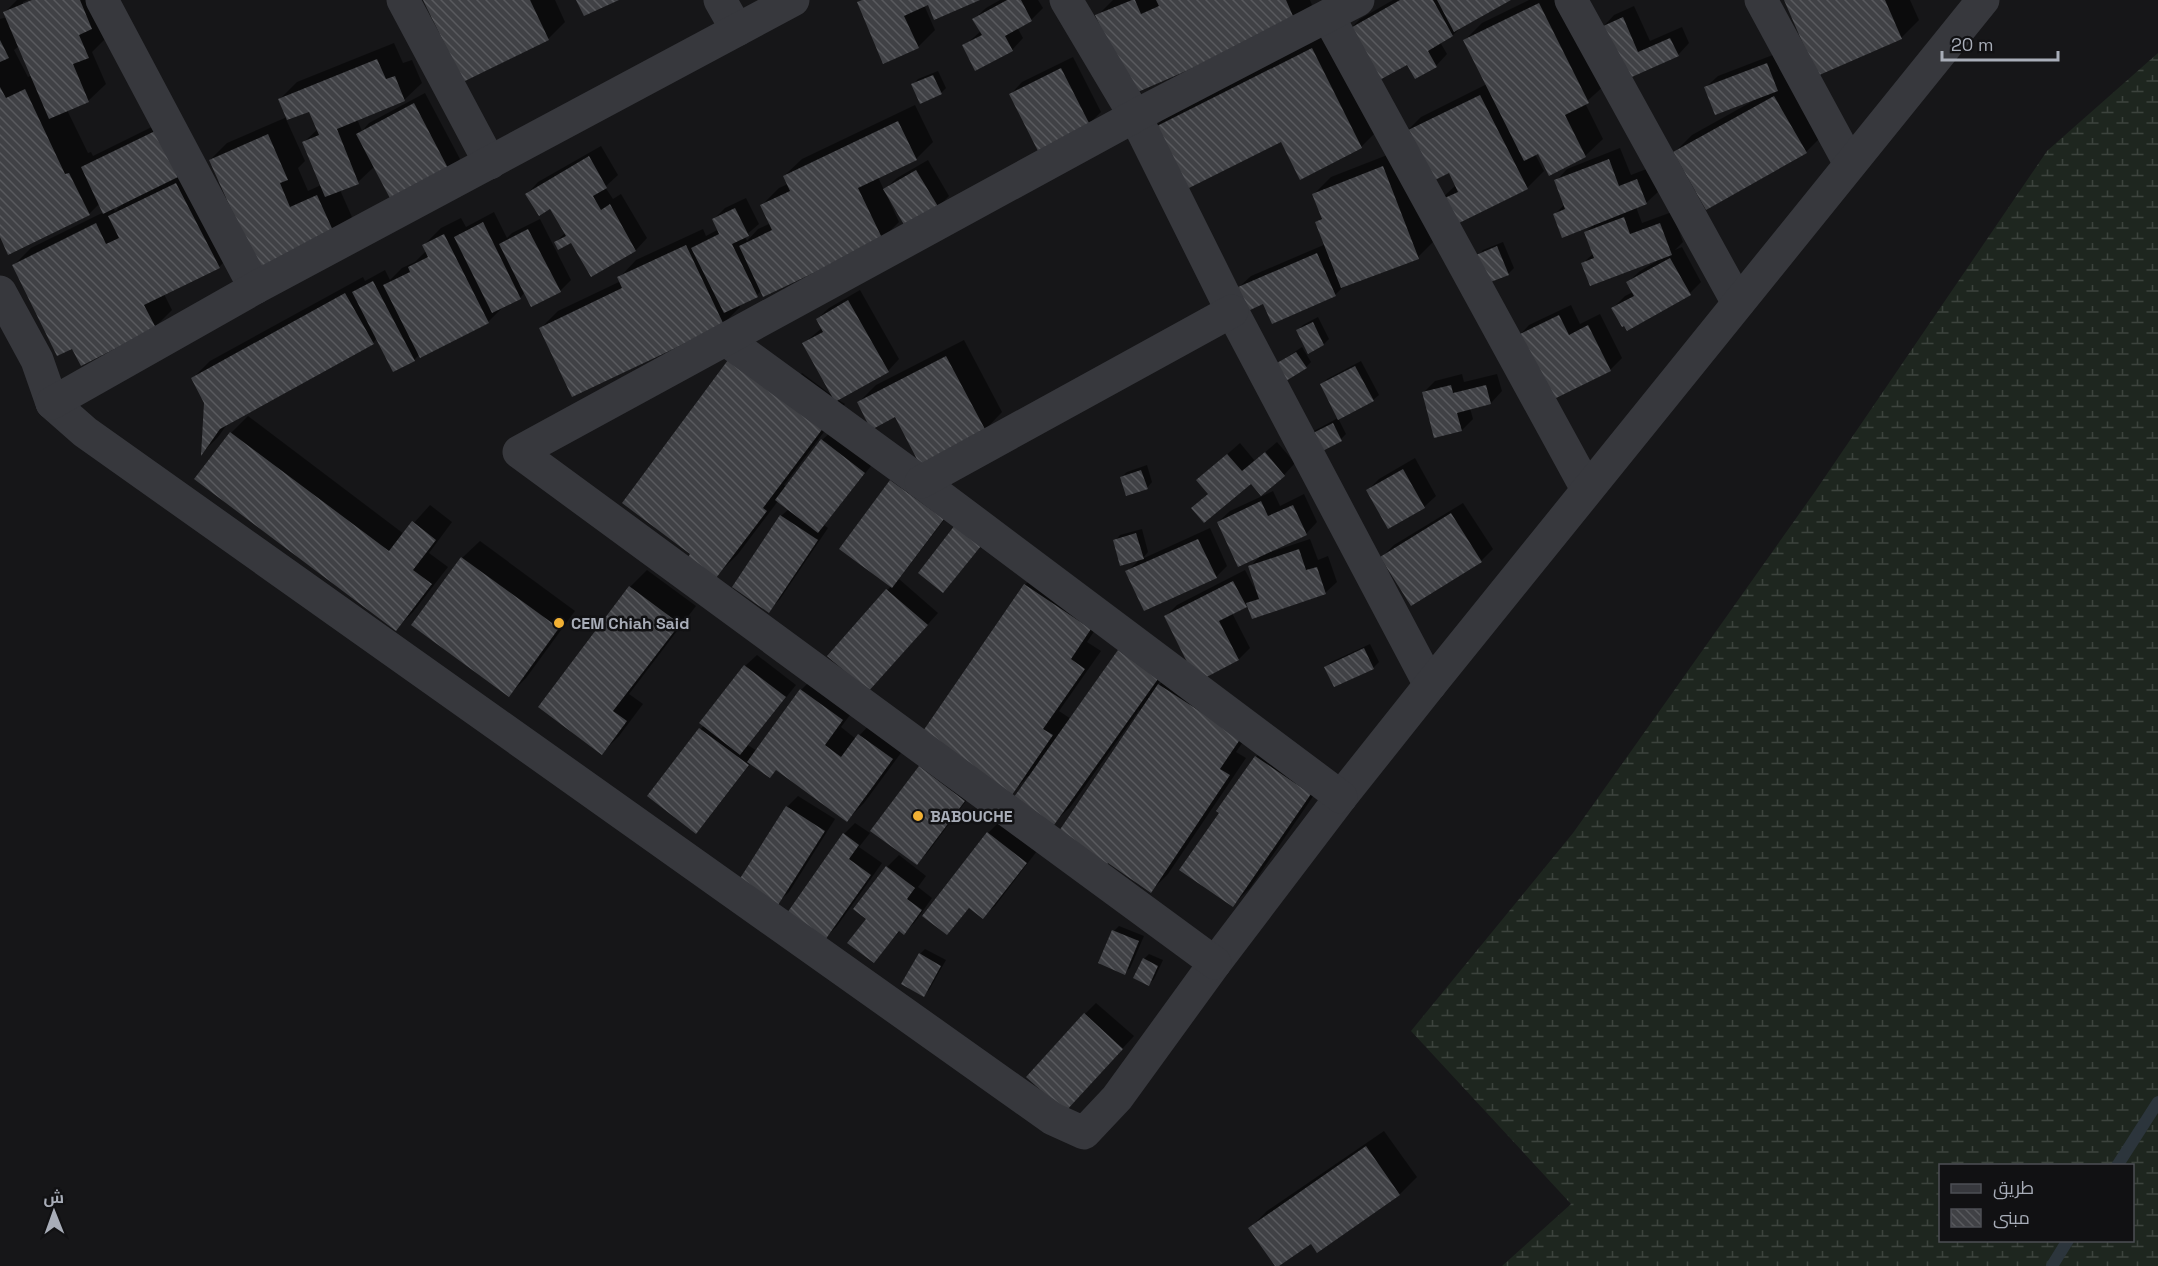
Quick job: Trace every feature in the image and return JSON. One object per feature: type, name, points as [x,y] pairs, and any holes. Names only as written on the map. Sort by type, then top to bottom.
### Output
[{"type":"street","points":[[102,0],[255,288]]},
{"type":"street","points":[[403,0],[489,163]]},
{"type":"street","points":[[720,0],[737,30]]},
{"type":"street","points":[[52,403],[255,288],[793,0]]},
{"type":"street","points":[[1066,0],[1135,116],[1232,311],[1430,685]]},
{"type":"street","points":[[1215,963],[519,452],[1135,116],[1358,0]]},
{"type":"street","points":[[1571,0],[1738,303]]},
{"type":"street","points":[[1761,0],[1850,164]]},
{"type":"street","points":[[0,292],[37,360],[52,403],[85,432],[1053,1119],[1084,1133],[1117,1098],[1215,963],[1341,797],[1983,0]]},
{"type":"street","points":[[1328,16],[1587,489]]},
{"type":"street","points":[[921,482],[1232,311]]},
{"type":"street","points":[[726,340],[921,482],[1341,797]]},
{"type":"green space","points":[[2158,53],[2158,1266],[1502,1266],[1571,1204],[1411,1031],[1573,833],[1814,493],[2047,151]]},
{"type":"building","points":[[32,0],[80,0],[92,29],[79,35],[89,58],[73,64],[89,102],[49,119],[3,12]]},
{"type":"building","points":[[423,0],[530,0],[549,40],[463,82]]},
{"type":"building","points":[[576,0],[619,0],[584,16]]},
{"type":"building","points":[[862,0],[980,0],[934,20],[928,5],[904,16],[919,48],[883,64],[857,2]]},
{"type":"building","points":[[1007,0],[1021,0],[1032,21],[1005,36],[1013,51],[975,71],[962,45],[982,35],[972,19]]},
{"type":"building","points":[[1135,0],[1141,14],[1159,6],[1156,0],[1286,0],[1296,23],[1131,95],[1095,15]]},
{"type":"building","points":[[1400,0],[1433,0],[1453,36],[1428,51],[1437,67],[1415,79],[1407,65],[1376,82],[1347,30]]},
{"type":"building","points":[[1437,0],[1511,0],[1454,32]]},
{"type":"building","points":[[1784,0],[1885,0],[1902,39],[1817,76]]},
{"type":"building","points":[[1539,3],[1589,103],[1565,115],[1586,157],[1549,176],[1538,154],[1524,161],[1463,40]]},
{"type":"building","points":[[1623,17],[1638,52],[1670,38],[1679,56],[1625,80],[1601,27]]},
{"type":"building","points":[[0,40],[9,58],[0,62]]},
{"type":"building","points":[[1312,48],[1362,148],[1300,180],[1281,142],[1183,191],[1151,129]]},
{"type":"building","points":[[377,59],[386,79],[395,76],[405,101],[337,129],[359,184],[325,197],[302,142],[319,135],[309,112],[287,120],[278,99]]},
{"type":"building","points":[[1767,63],[1778,91],[1715,115],[1704,87]]},
{"type":"building","points":[[1061,68],[1090,125],[1038,151],[1009,94]]},
{"type":"building","points":[[933,75],[942,94],[920,104],[911,84]]},
{"type":"building","points":[[0,87],[6,98],[25,89],[65,174],[69,173],[90,215],[8,255],[0,237]]},
{"type":"building","points":[[1480,95],[1528,189],[1451,227],[1438,201],[1458,192],[1449,173],[1427,184],[1402,133]]},
{"type":"building","points":[[1774,96],[1807,153],[1706,210],[1673,152]]},
{"type":"building","points":[[414,103],[450,172],[392,202],[356,134]]},
{"type":"building","points":[[898,121],[917,160],[858,188],[883,240],[763,297],[739,246],[772,230],[760,205],[790,191],[783,176]]},
{"type":"building","points":[[155,131],[178,177],[103,214],[81,167]]},
{"type":"building","points":[[268,134],[288,180],[280,183],[290,207],[317,195],[335,235],[258,269],[209,160]]},
{"type":"building","points":[[589,156],[607,188],[593,196],[601,210],[610,204],[636,251],[591,277],[571,243],[558,250],[554,242],[566,236],[550,209],[539,216],[525,194]]},
{"type":"building","points":[[1609,159],[1619,186],[1637,179],[1647,204],[1562,238],[1553,214],[1565,209],[1554,180]]},
{"type":"building","points":[[1383,166],[1419,259],[1341,288],[1315,222],[1322,219],[1312,194]]},
{"type":"building","points":[[916,170],[939,208],[906,228],[883,189]]},
{"type":"building","points":[[176,183],[220,268],[144,305],[156,328],[81,366],[72,349],[57,356],[12,265],[96,223],[106,244],[119,238],[108,216]]},
{"type":"building","points":[[735,208],[749,236],[732,244],[758,297],[724,313],[691,248],[719,234],[712,219]]},
{"type":"building","points":[[1624,217],[1630,234],[1660,223],[1672,255],[1590,286],[1581,263],[1594,258],[1584,232]]},
{"type":"building","points":[[483,222],[521,299],[492,313],[454,237]]},
{"type":"building","points":[[528,229],[561,292],[531,307],[499,244]]},
{"type":"building","points":[[444,234],[489,323],[420,358],[383,285],[410,272],[408,267],[428,257],[422,245]]},
{"type":"building","points":[[686,245],[724,325],[572,397],[539,328],[622,288],[617,277]]},
{"type":"building","points":[[1497,246],[1509,275],[1488,283],[1476,255]]},
{"type":"building","points":[[1317,253],[1336,296],[1272,324],[1263,304],[1248,311],[1238,287]]},
{"type":"building","points":[[1670,258],[1691,295],[1627,331],[1624,326],[1622,327],[1611,308],[1634,296],[1626,282]]},
{"type":"building","points":[[373,281],[415,361],[393,372],[352,292]]},
{"type":"building","points":[[345,293],[374,344],[220,429],[201,456],[204,403],[191,378]]},
{"type":"building","points":[[848,300],[889,372],[835,402],[802,343],[823,332],[816,319]]},
{"type":"building","points":[[1559,315],[1569,335],[1588,325],[1611,371],[1548,402],[1516,336]]},
{"type":"building","points":[[1313,322],[1324,345],[1308,354],[1296,330]]},
{"type":"building","points":[[1296,352],[1307,368],[1281,384],[1270,367]]},
{"type":"building","points":[[946,356],[986,431],[920,465],[895,417],[871,430],[857,402]]},
{"type":"building","points":[[728,360],[824,427],[763,508],[767,511],[716,578],[688,557],[690,554],[622,503]]},
{"type":"building","points":[[1355,366],[1374,401],[1338,420],[1320,384]]},
{"type":"building","points":[[1451,385],[1453,393],[1486,385],[1491,404],[1457,413],[1462,431],[1434,438],[1422,392]]},
{"type":"building","points":[[1333,423],[1342,441],[1315,455],[1305,437]]},
{"type":"building","points":[[230,432],[389,551],[412,521],[436,540],[413,570],[432,584],[396,631],[194,479]]},
{"type":"building","points":[[821,439],[865,473],[818,533],[775,500]]},
{"type":"building","points":[[1265,452],[1285,476],[1261,496],[1251,484],[1204,523],[1191,508],[1208,494],[1196,480],[1227,454],[1242,471]]},
{"type":"building","points":[[1403,469],[1425,508],[1388,529],[1366,490]]},
{"type":"building","points":[[1141,470],[1148,489],[1126,496],[1120,477]]},
{"type":"building","points":[[890,480],[944,519],[892,588],[839,549]]},
{"type":"building","points":[[1261,501],[1268,516],[1293,505],[1307,535],[1238,567],[1217,522]]},
{"type":"building","points":[[1451,513],[1482,562],[1411,606],[1380,557]]},
{"type":"building","points":[[780,515],[818,540],[769,613],[732,587]]},
{"type":"building","points":[[955,525],[981,546],[943,593],[918,573]]},
{"type":"building","points":[[1136,533],[1144,559],[1120,566],[1113,540]]},
{"type":"building","points":[[1198,539],[1217,578],[1144,611],[1125,571]]},
{"type":"building","points":[[1299,549],[1306,570],[1317,567],[1326,594],[1252,619],[1246,603],[1259,599],[1248,566]]},
{"type":"building","points":[[461,557],[559,628],[509,697],[411,625]]},
{"type":"building","points":[[1233,581],[1247,607],[1219,621],[1239,660],[1197,682],[1164,616]]},
{"type":"building","points":[[1024,584],[1091,629],[1071,659],[1085,669],[1043,729],[1053,735],[1012,795],[921,734]]},
{"type":"building","points":[[629,586],[680,624],[613,711],[627,721],[602,755],[538,707]]},
{"type":"building","points":[[886,589],[928,625],[867,693],[827,656]]},
{"type":"building","points":[[1364,648],[1374,669],[1334,687],[1324,667]]},
{"type":"building","points":[[1118,650],[1158,679],[1054,825],[1014,797]]},
{"type":"building","points":[[744,665],[786,697],[740,755],[699,723]]},
{"type":"building","points":[[1158,684],[1241,738],[1220,769],[1230,775],[1151,893],[1108,863],[1105,867],[1057,834]]},
{"type":"building","points":[[800,689],[843,720],[825,745],[841,757],[858,734],[893,759],[847,822],[776,770],[770,778],[747,762]]},
{"type":"building","points":[[699,728],[749,765],[696,834],[647,796]]},
{"type":"building","points":[[1255,756],[1311,794],[1233,907],[1179,870],[1219,813],[1216,811]]},
{"type":"building","name":"BABOUCHE","points":[[919,766],[965,801],[917,865],[870,831]]},
{"type":"building","points":[[786,806],[825,831],[778,905],[739,880]]},
{"type":"building","points":[[987,832],[1027,863],[983,919],[969,908],[947,935],[922,916]]},
{"type":"building","points":[[843,833],[859,845],[849,859],[871,875],[825,940],[787,913]]},
{"type":"building","points":[[886,866],[915,888],[907,899],[922,910],[904,935],[899,931],[874,963],[847,943],[866,919],[853,909]]},
{"type":"building","points":[[1112,930],[1139,941],[1125,975],[1098,963]]},
{"type":"building","points":[[919,953],[941,966],[924,997],[901,984]]},
{"type":"building","points":[[1143,958],[1158,966],[1149,986],[1133,978]]},
{"type":"building","points":[[1084,1013],[1123,1049],[1065,1112],[1026,1077]]},
{"type":"building","points":[[1366,1146],[1400,1195],[1317,1253],[1311,1244],[1279,1266],[1275,1266],[1248,1228]]},
{"type":"waterway","points":[[2118,1164],[2158,1102]]},
{"type":"waterway","points":[[2052,1266],[2067,1242]]},
{"type":"place","name":"CEM Chiah Said","points":[[559,623]]},
{"type":"place","name":"BABOUCHE","points":[[918,816]]}]
